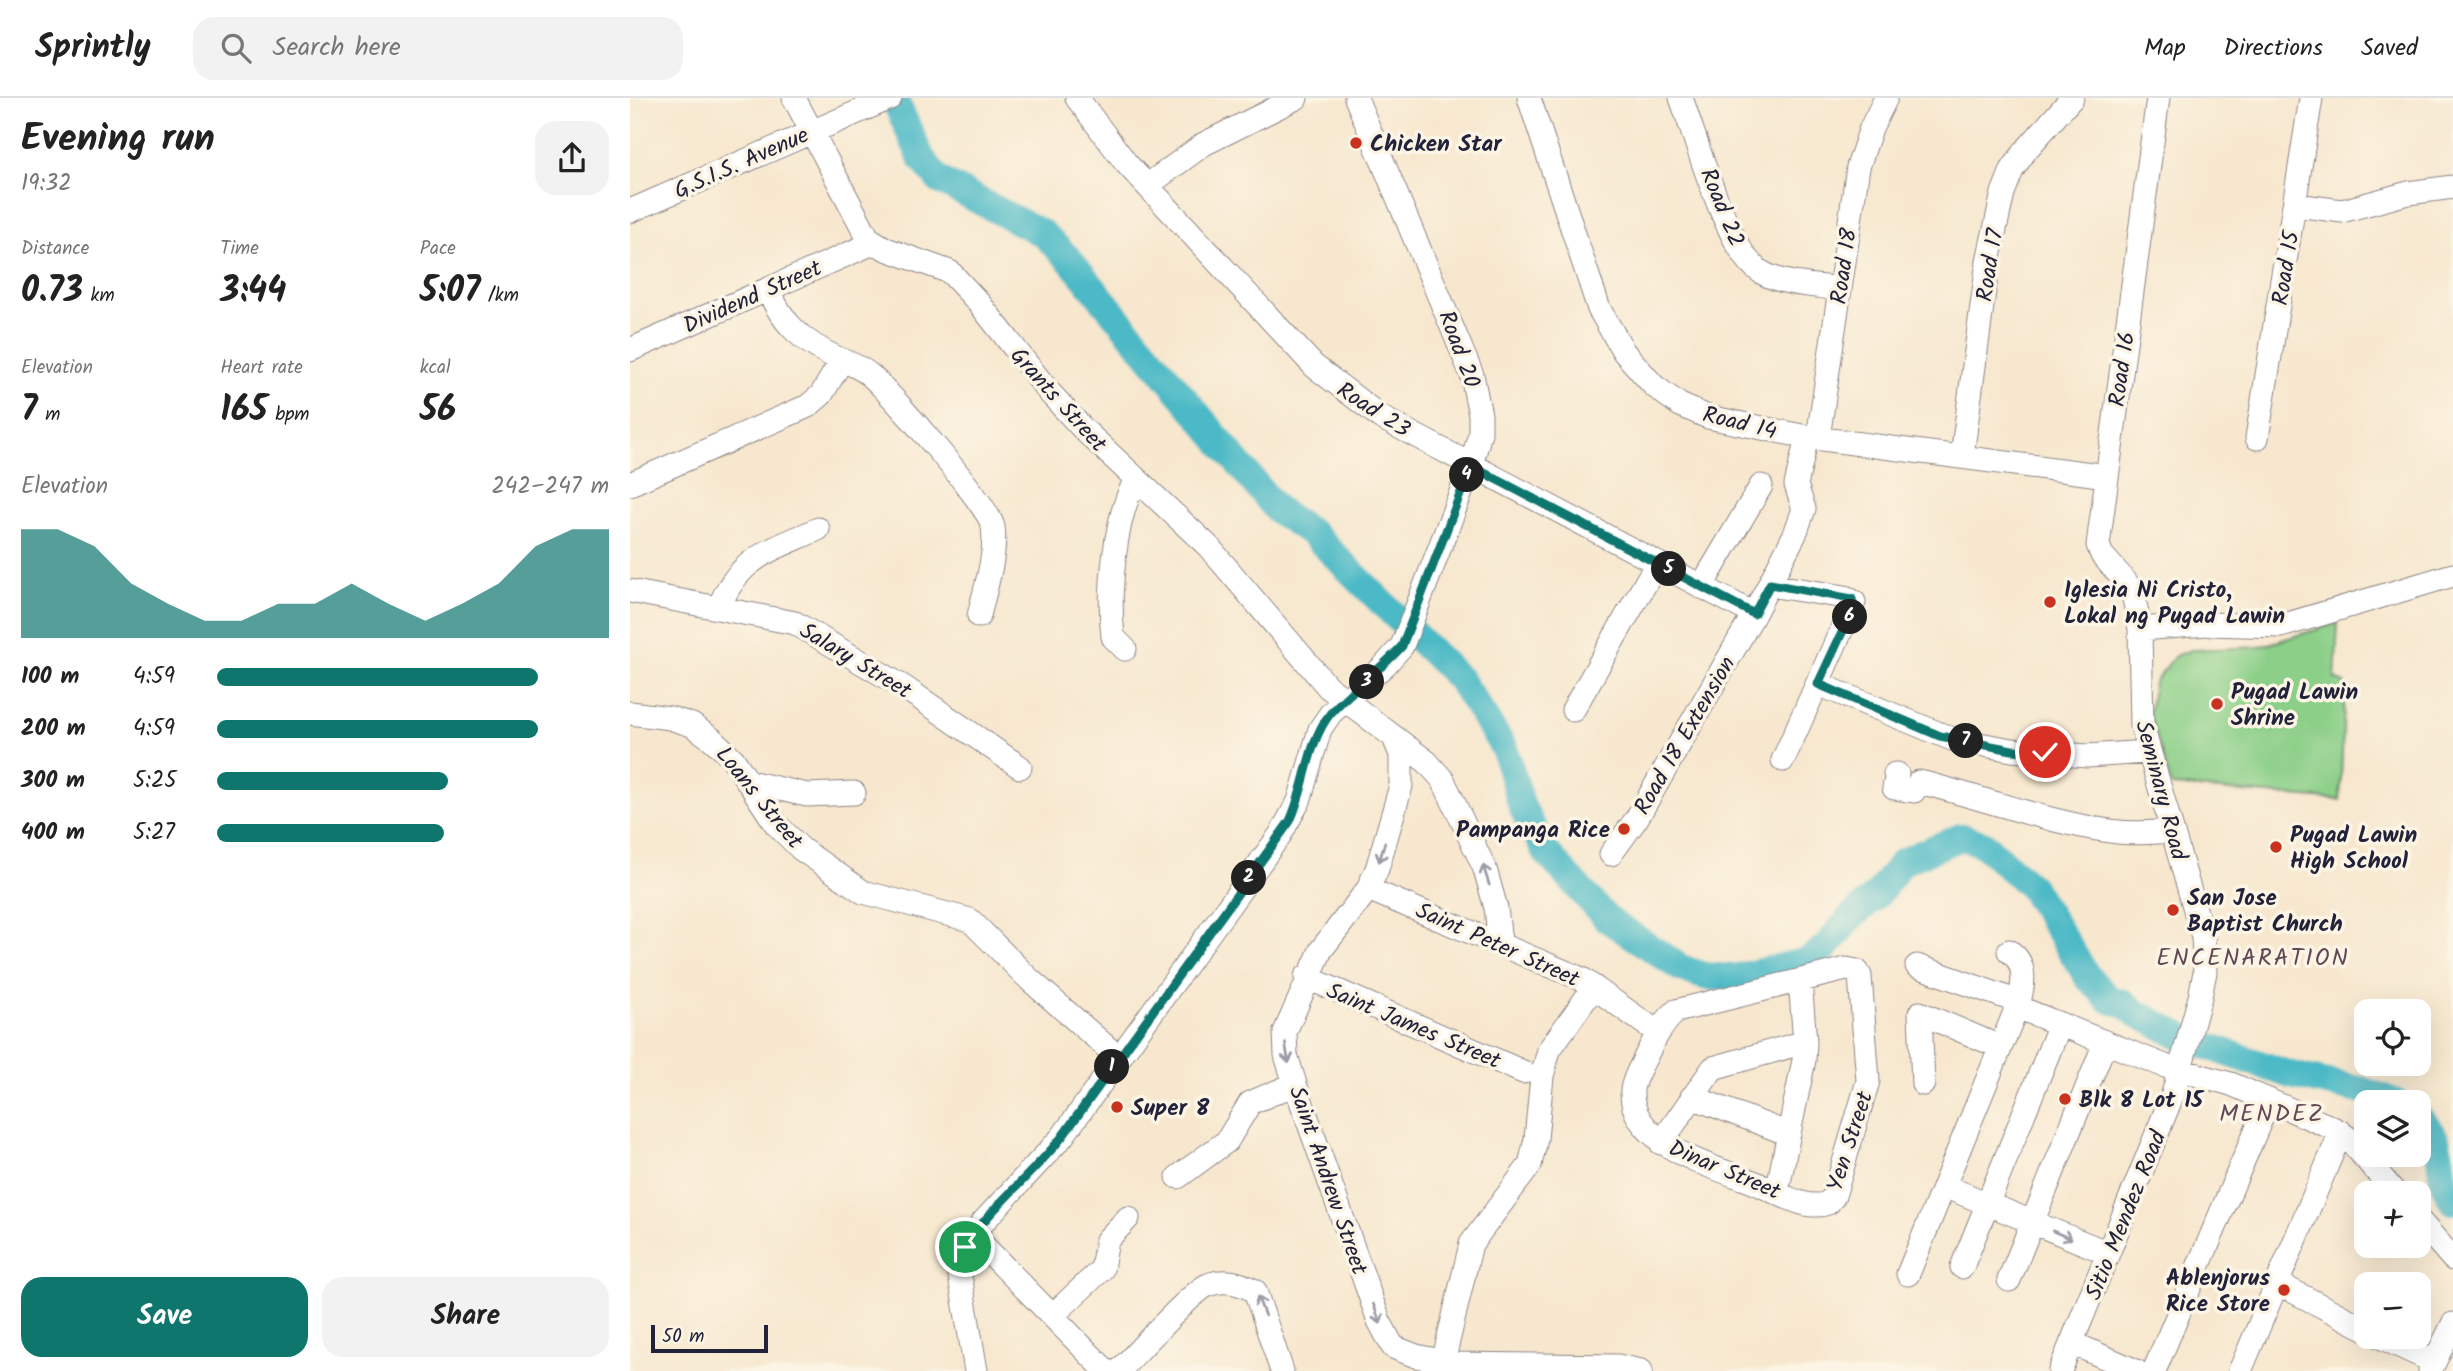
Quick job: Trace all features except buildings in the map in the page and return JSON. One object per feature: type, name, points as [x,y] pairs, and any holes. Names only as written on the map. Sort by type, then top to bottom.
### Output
[{"type":"street","points":[[794,98],[813,130],[863,231],[873,243]]},
{"type":"street","name":"Road 23","points":[[1077,98],[1126,163],[1314,366],[1339,388],[1382,418],[1754,614]]},
{"type":"street","points":[[1148,185],[1205,144],[1296,98]]},
{"type":"street","name":"Road 20","points":[[1343,701],[1385,665],[1402,646],[1471,466],[1480,424],[1472,375],[1356,98]]},
{"type":"street","name":"Road 14","points":[[1529,98],[1598,309],[1624,352],[1654,386],[1681,405],[1708,417],[1812,438],[2106,476]]},
{"type":"street","name":"Road 22","points":[[1681,98],[1732,235],[1748,262],[1773,278],[1840,289]]},
{"type":"street","name":"Road 18","points":[[1754,614],[1802,517],[1803,502],[1796,485],[1812,438],[1840,289],[1858,167],[1871,128],[1886,98]]},
{"type":"street","name":"Road 17","points":[[1962,456],[1988,261],[2003,193],[2012,170],[2026,150],[2073,98]]},
{"type":"street","name":"Road 16","points":[[2140,629],[2134,598],[2126,582],[2099,550],[2106,476],[2158,98]]},
{"type":"street","name":"Road 15","points":[[2257,438],[2311,98]]},
{"type":"street","name":"G.S.I.S. Avenue","points":[[630,211],[885,101]]},
{"type":"street","points":[[2296,205],[2342,211],[2408,193],[2453,187]]},
{"type":"street","name":"Dividend Street","points":[[630,350],[873,243]]},
{"type":"street","name":"Grants Street","points":[[873,243],[950,272],[979,303],[1049,392],[1136,481],[1209,546],[1293,648],[1343,701],[1427,762],[1439,775]]},
{"type":"street","points":[[768,289],[775,308],[788,326],[804,340],[869,374],[971,489],[988,512],[993,524],[994,539],[979,616]]},
{"type":"street","points":[[630,484],[808,406],[821,395],[842,360]]},
{"type":"street","points":[[1115,643],[1119,525],[1124,500],[1136,481]]},
{"type":"street","points":[[1701,587],[1760,486]]},
{"type":"street","points":[[719,608],[727,585],[738,571],[756,559],[818,529]]},
{"type":"street","points":[[1573,710],[1657,563]]},
{"type":"street","points":[[2140,629],[2207,624],[2281,626],[2341,604],[2453,575]]},
{"type":"street","points":[[1770,584],[1845,597],[1854,602],[1783,760]]},
{"type":"street","name":"Salary Street","points":[[630,591],[795,623],[905,688],[1020,767]]},
{"type":"street","name":"Road 18 Extension","points":[[1612,854],[1637,818],[1754,614]]},
{"type":"street","name":"Seminary Road","points":[[2140,629],[2140,698],[2147,752],[2206,952],[2205,971],[2181,1063]]},
{"type":"street","points":[[1818,684],[1952,739],[2012,750],[2071,755],[2105,757],[2147,752]]},
{"type":"street","points":[[976,1371],[960,1276],[961,1258],[973,1235],[1049,1153],[1290,821],[1299,801],[1321,729],[1343,701]]},
{"type":"street","name":"Loans Street","points":[[630,713],[670,718],[692,726],[733,759],[776,824],[812,857],[863,892],[970,920],[1030,980],[1119,1058]]},
{"type":"street","name":"Saint Andrew Street","points":[[1395,740],[1401,755],[1401,786],[1368,888],[1321,950],[1306,978],[1285,1032],[1286,1055],[1295,1084],[1386,1338],[1403,1352],[1442,1366],[1618,1366],[1641,1371]]},
{"type":"street","points":[[1401,786],[1411,778],[1425,774],[1439,775],[1463,819],[1485,869],[1496,908],[1500,942]]},
{"type":"street","points":[[1895,774],[1894,788],[1914,791],[1919,782],[1985,802],[2097,828],[2120,832],[2172,831]]},
{"type":"street","points":[[749,782],[807,795],[854,793]]},
{"type":"street","name":"Saint Peter Street","points":[[1368,888],[1500,942],[1594,987],[1657,1032]]},
{"type":"street","points":[[1909,1274],[2018,1004],[2023,987],[2022,965],[2019,958],[2009,951]]},
{"type":"street","points":[[1917,966],[2018,1004],[2105,1043],[2181,1063],[2341,1132],[2384,1181]]},
{"type":"street","name":"Yen Street","points":[[1800,981],[1846,969],[1857,971],[1860,976],[1868,1081],[1834,1196],[1828,1203]]},
{"type":"street","name":"Saint James Street","points":[[1306,978],[1523,1072]]},
{"type":"street","points":[[1657,1032],[1676,1012],[1800,981],[1804,1060],[1777,1192]]},
{"type":"street","points":[[1442,1366],[1471,1244],[1530,1165],[1536,1139],[1542,1076],[1549,1051],[1594,987]]},
{"type":"street","points":[[1923,1084],[1920,1013],[2000,1047]]},
{"type":"street","points":[[1962,1267],[2060,1024]]},
{"type":"street","name":"Dinar Street","points":[[1657,1032],[1632,1091],[1638,1117],[1661,1143],[1810,1205],[1828,1203]]},
{"type":"street","points":[[1661,1143],[1713,1068],[1805,1042]]},
{"type":"street","points":[[2009,1280],[2105,1043]]},
{"type":"street","name":"Sitio Mendez Road","points":[[2060,1371],[2164,1121],[2181,1063]]},
{"type":"street","points":[[1178,1177],[1227,1141],[1250,1103],[1295,1084]]},
{"type":"street","points":[[1692,1097],[1789,1133]]},
{"type":"street","points":[[2154,1371],[2269,1100]]},
{"type":"street","points":[[2240,1371],[2341,1132]]},
{"type":"street","points":[[1944,1186],[2108,1253]]},
{"type":"street","points":[[1052,1316],[1102,1269],[1107,1240],[1128,1218]]},
{"type":"street","points":[[2431,1234],[2453,1259]]},
{"type":"street","points":[[973,1235],[1106,1371]]},
{"type":"street","points":[[1119,1371],[1204,1286],[1225,1281],[1241,1283],[1255,1291],[1278,1369]]},
{"type":"street","points":[[2277,1283],[2354,1323]]},
{"type":"street","points":[[2402,1349],[2432,1366],[2453,1324]]},
{"type":"street","points":[[2072,1343],[2136,1371]]},
{"type":"green space","points":[[2338,623],[2335,679],[2345,683],[2340,800],[2172,786],[2149,713],[2154,683],[2175,656],[2191,650],[2259,647]]},
{"type":"waterway","points":[[894,98],[922,159],[939,180],[1043,234],[1069,259],[1277,510],[1313,534],[1460,680],[1504,748],[1522,807],[1545,851],[1607,919],[1681,968],[1704,976],[1734,978],[1808,961],[1827,946],[1850,918],[1878,894],[1902,862],[1961,837],[1983,844],[2031,887],[2087,976],[2110,1000],[2124,1003],[2136,1013],[2182,1037],[2291,1075],[2359,1090]]},
{"type":"waterway","points":[[2431,1132],[2438,1148],[2443,1179],[2453,1201]]},
{"type":"place","name":"Chicken Star","points":[[1356,143]]},
{"type":"place","name":"Iglesia Ni Cristo, Lokal ng Pugad Lawin","points":[[2050,602]]},
{"type":"place","name":"Pugad Lawin Shrine","points":[[2217,704]]},
{"type":"place","name":"Pampanga Rice","points":[[1624,829]]},
{"type":"place","name":"Pugad Lawin High School","points":[[2276,847]]},
{"type":"place","name":"San Jose Baptist Church","points":[[2173,910]]},
{"type":"place","name":"Blk 8 Lot 15","points":[[2065,1099]]},
{"type":"place","name":"Super 8","points":[[1117,1107]]},
{"type":"place","name":"Ablenjorus Rice Store","points":[[2284,1290]]},
{"type":"district","name":"ENCENARATION","points":[[2253,957]]},
{"type":"district","name":"MENDEZ","points":[[2272,1113]]},
{"type":"route","points":[[965,1247],[983,1222],[1029,1176],[1062,1137],[1290,821],[1299,801],[1321,729],[1331,713],[1385,665],[1402,646],[1471,466],[1754,614],[1770,584],[1852,599],[1854,607],[1818,684],[1940,736],[2012,750],[2045,752]]}]
